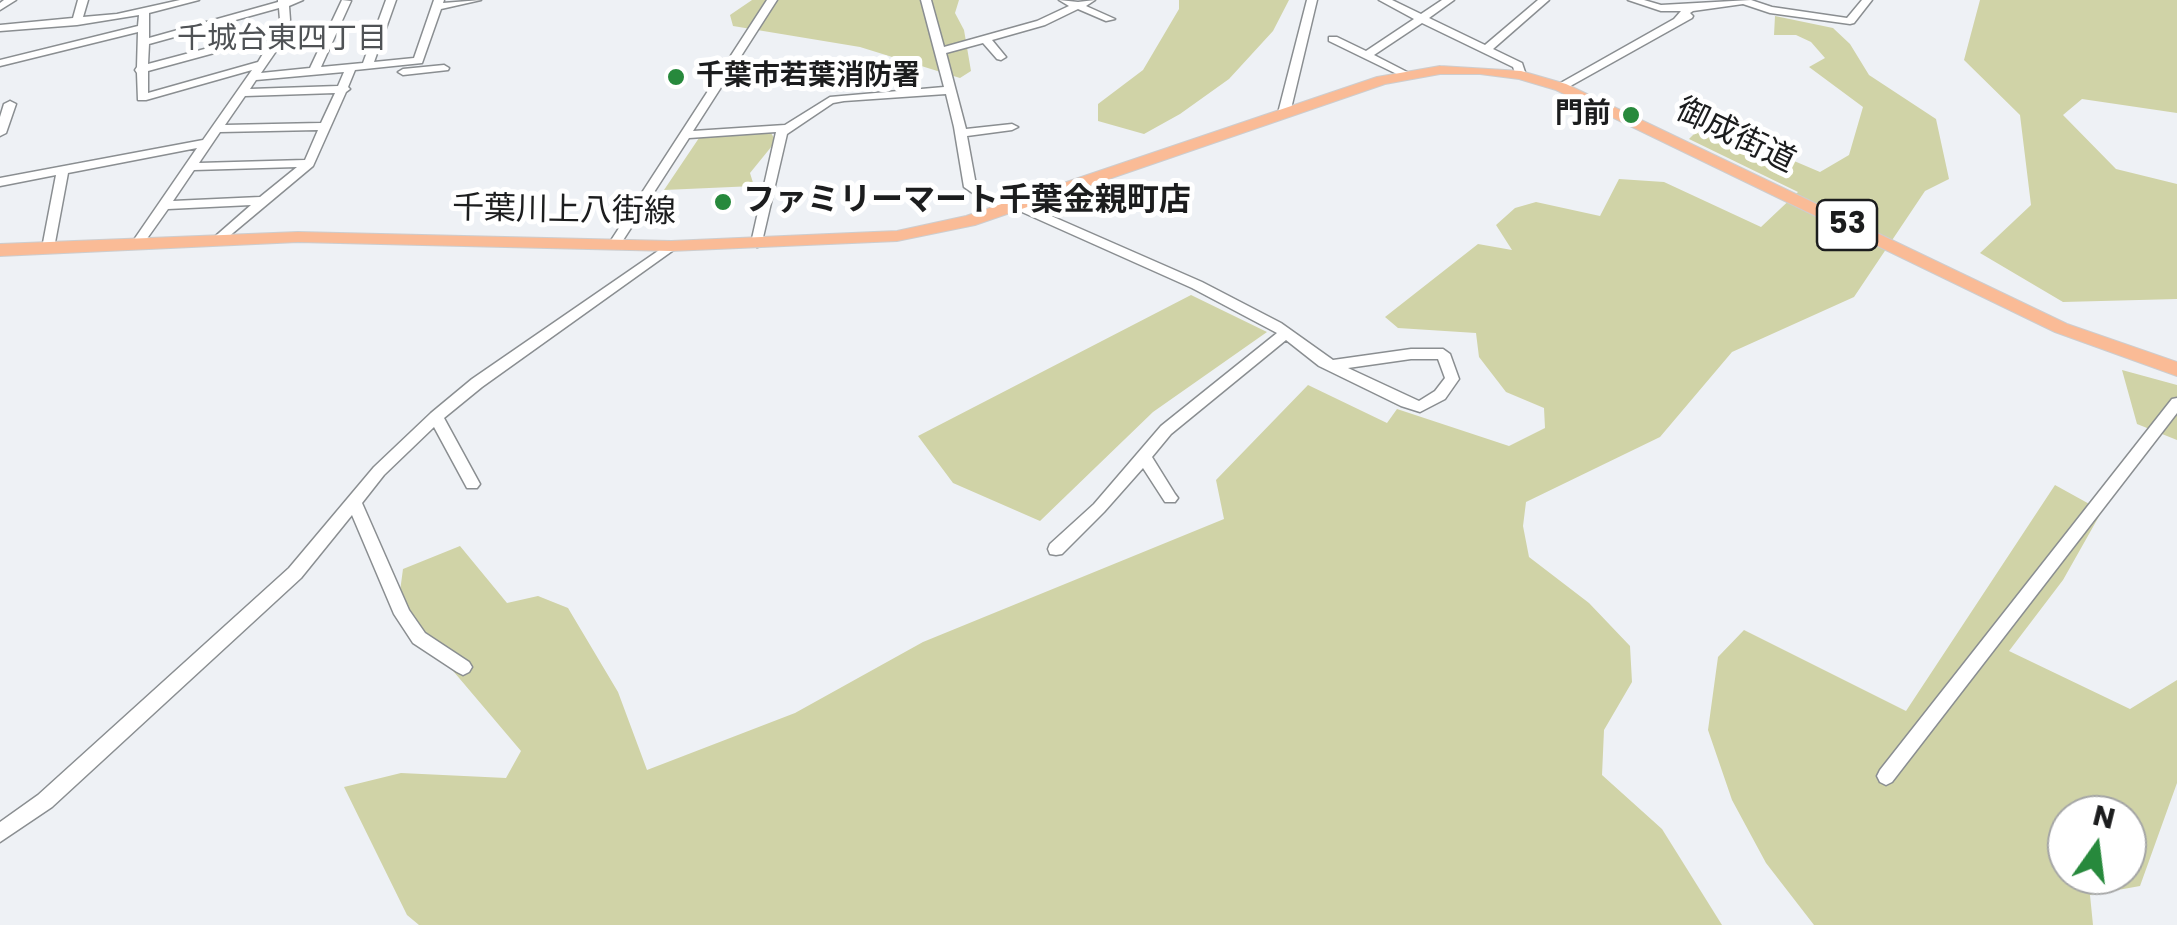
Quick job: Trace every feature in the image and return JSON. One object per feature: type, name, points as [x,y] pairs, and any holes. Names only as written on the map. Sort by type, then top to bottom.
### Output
[{"type":"main road","name":"千葉川上八街線","points":[[0,250],[338,237],[671,246],[886,237],[1010,207],[1405,75],[1455,69],[1520,75]]},
{"type":"main road","name":"御成街道","points":[[1520,75],[1562,87],[2062,328],[2177,369]]},
{"type":"street","points":[[0,8],[11,0]]},
{"type":"street","points":[[1,29],[77,22],[194,0]]},
{"type":"street","points":[[314,71],[345,1],[357,0]]},
{"type":"street","points":[[367,66],[392,0]]},
{"type":"street","points":[[217,240],[309,164],[348,78],[367,66],[418,61],[438,3],[476,0]]},
{"type":"street","points":[[614,245],[772,0]]},
{"type":"street","points":[[926,0],[961,132],[970,187],[1010,207],[1128,251],[1286,334],[1334,366],[1420,407],[1440,396],[1452,379],[1443,354],[1411,354],[1334,366]]},
{"type":"street","points":[[1064,0],[1110,18]]},
{"type":"street","points":[[939,52],[1090,0]]},
{"type":"street","points":[[1284,113],[1312,0]]},
{"type":"street","name":"御成街道","points":[[1384,0],[1518,64],[1520,75]]},
{"type":"street","points":[[1366,56],[1449,0]]},
{"type":"street","points":[[1488,50],[1544,0]]},
{"type":"street","points":[[1633,0],[1661,8],[1744,1],[1770,10],[1850,22],[1866,0]]},
{"type":"street","points":[[77,22],[81,1]]},
{"type":"street","points":[[136,244],[255,77],[281,32],[288,2],[142,42]]},
{"type":"street","points":[[1562,87],[1679,19],[1720,5]]},
{"type":"street","points":[[1679,19],[1690,8]]},
{"type":"street","points":[[144,11],[142,98],[263,64]]},
{"type":"street","points":[[0,64],[142,28]]},
{"type":"street","points":[[140,70],[281,32]]},
{"type":"street","points":[[985,39],[1001,57]]},
{"type":"street","points":[[1333,40],[1405,75]]},
{"type":"street","points":[[244,92],[444,68]]},
{"type":"street","points":[[255,77],[314,71],[348,78]]},
{"type":"street","points":[[758,243],[782,132],[830,100],[950,90]]},
{"type":"street","points":[[0,132],[10,104]]},
{"type":"street","points":[[218,129],[326,126]]},
{"type":"street","points":[[961,132],[1012,127]]},
{"type":"street","points":[[688,134],[788,128]]},
{"type":"street","points":[[0,182],[208,143]]},
{"type":"street","points":[[191,167],[309,164]]},
{"type":"street","points":[[48,248],[63,170]]},
{"type":"street","points":[[165,205],[265,201]]},
{"type":"street","points":[[0,833],[45,801],[295,573],[353,500],[476,382],[671,246]]},
{"type":"street","points":[[1056,549],[1186,413],[1286,334]]},
{"type":"street","points":[[1886,776],[2177,403]]},
{"type":"street","points":[[436,417],[472,484]]},
{"type":"street","points":[[1143,456],[1170,498]]},
{"type":"street","points":[[353,500],[402,614],[419,638],[463,667]]},
{"type":"street","points":[[1103,504],[1112,521]]},
{"type":"green space","points":[[752,0],[959,0],[955,13],[964,30],[971,71],[960,78],[860,47],[733,26],[730,15]]},
{"type":"green space","points":[[1179,0],[1289,0],[1273,31],[1229,79],[1180,114],[1144,134],[1098,121],[1098,104],[1143,70],[1179,9]]},
{"type":"green space","points":[[1980,0],[2177,0],[2177,113],[2082,99],[2063,115],[2116,169],[2177,184],[2177,299],[2063,302],[1980,253],[2031,205],[2020,115],[1964,60]]},
{"type":"green space","points":[[1775,16],[1833,28],[1850,44],[1869,75],[1936,119],[1949,179],[1925,191],[1854,297],[1732,352],[1660,437],[1526,502],[1523,526],[1529,557],[1589,603],[1630,646],[1632,682],[1604,730],[1602,775],[1662,829],[1722,925],[419,925],[407,915],[344,787],[401,773],[506,778],[521,751],[398,606],[403,569],[460,546],[507,603],[538,596],[568,608],[618,692],[647,770],[795,713],[923,642],[1224,519],[1216,480],[1308,385],[1387,423],[1397,409],[1509,446],[1545,428],[1544,408],[1506,392],[1479,357],[1476,333],[1398,328],[1385,317],[1478,244],[1512,250],[1496,225],[1515,208],[1536,202],[1600,216],[1619,179],[1664,182],[1761,227],[1798,192],[1689,139],[1705,123],[1820,172],[1849,155],[1863,107],[1809,67],[1825,58],[1811,42],[1796,35],[1774,35]]},
{"type":"green space","points":[[771,133],[776,141],[750,173],[754,186],[664,190],[699,138]]},
{"type":"green space","points":[[1191,295],[1267,332],[1153,412],[1040,521],[953,483],[918,436]]},
{"type":"green space","points":[[2122,370],[2177,385],[2177,440],[2137,424]]},
{"type":"green space","points":[[2055,485],[2102,511],[2063,580],[2009,651],[2130,709],[2177,680],[2177,783],[2147,867],[2147,795],[2047,795],[2047,895],[2090,895],[2093,925],[1814,925],[1766,863],[1732,800],[1708,730],[1718,657],[1744,630],[1906,711]]},
{"type":"place","name":"千葉市若葉消防署","points":[[676,77]]},
{"type":"place","name":"門前","points":[[1631,115]]},
{"type":"place","name":"ファミリーマート千葉金親町店","points":[[723,202]]},
{"type":"district","name":"千城台東四丁目","points":[[282,40]]}]
